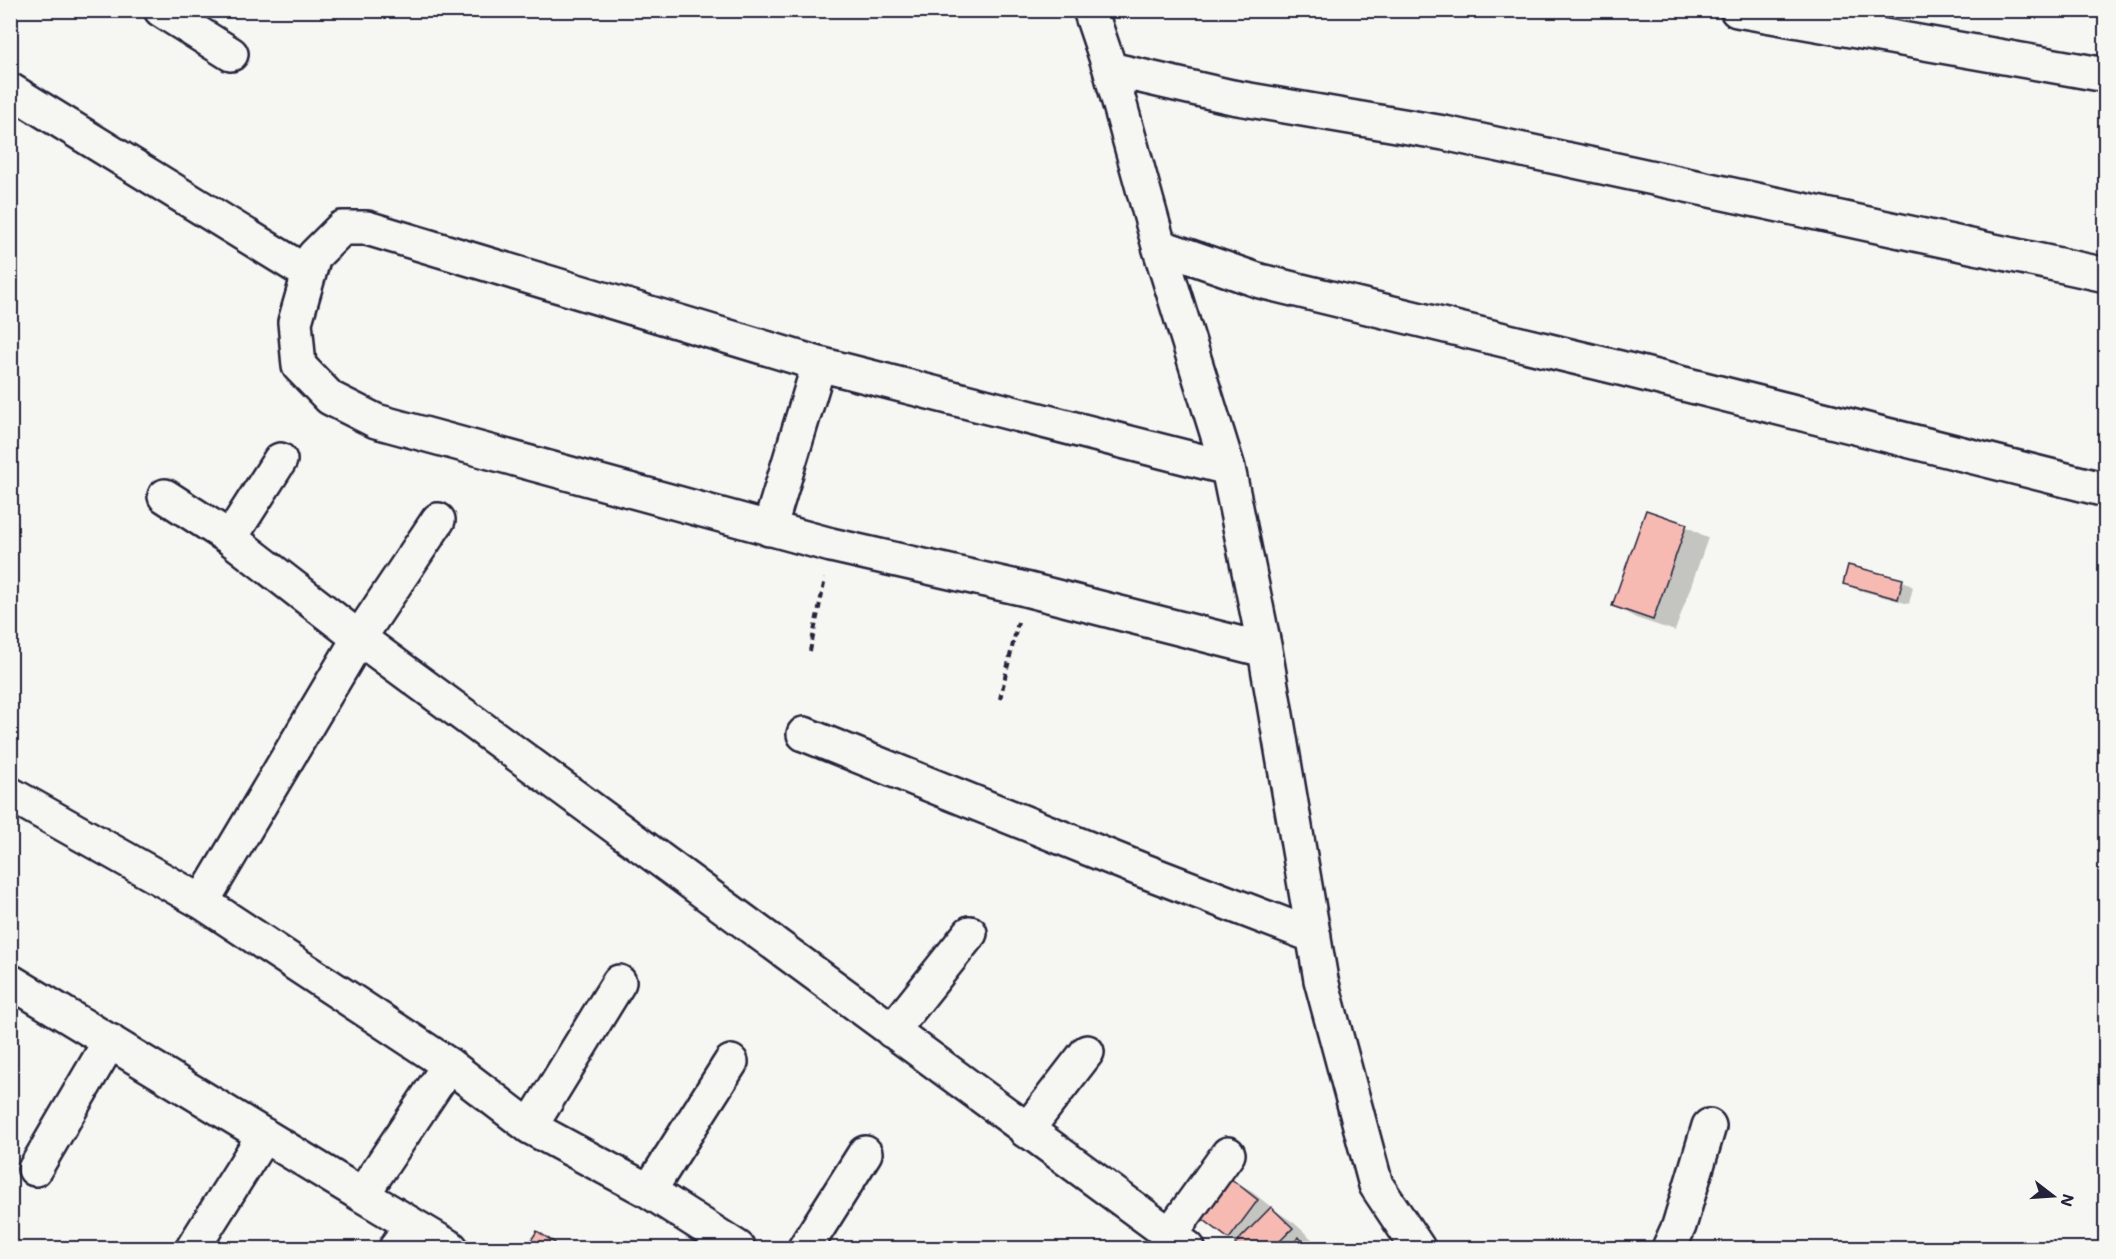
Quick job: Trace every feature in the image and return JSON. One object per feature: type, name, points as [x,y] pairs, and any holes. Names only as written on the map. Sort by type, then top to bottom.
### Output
[{"type":"street","points":[[161,10],[231,54]]},
{"type":"street","points":[[1090,10],[1110,69],[1159,246],[1228,468],[1265,650],[1321,980],[1376,1185],[1415,1247]]},
{"type":"street","points":[[1737,10],[2106,75]]},
{"type":"street","points":[[1110,69],[1232,97],[1444,134],[2106,275]]},
{"type":"street","points":[[10,90],[309,274]]},
{"type":"street","points":[[1228,468],[819,364],[367,228],[342,228],[314,256],[295,322],[299,366],[330,398],[376,421],[831,546],[1025,589],[1265,650]]},
{"type":"street","points":[[1159,246],[1260,281],[2106,490]]},
{"type":"street","points":[[769,529],[819,364]]},
{"type":"street","points":[[230,538],[280,460]]},
{"type":"street","points":[[165,496],[230,538],[359,638],[1179,1242],[1228,1154]]},
{"type":"street","points":[[202,902],[359,638],[438,520]]},
{"type":"street","points":[[804,734],[1131,866],[1314,936]]},
{"type":"street","points":[[10,794],[202,902],[449,1065],[530,1127],[649,1191],[738,1248]]},
{"type":"street","points":[[892,1031],[970,933]]},
{"type":"street","points":[[10,981],[362,1195],[403,1236],[451,1248]]},
{"type":"street","points":[[530,1127],[619,982]]},
{"type":"street","points":[[35,1169],[111,1041]]},
{"type":"street","points":[[1026,1131],[1087,1052]]},
{"type":"street","points":[[649,1191],[731,1062]]},
{"type":"street","points":[[362,1195],[449,1065]]},
{"type":"street","points":[[1669,1248],[1679,1226],[1709,1126]]},
{"type":"street","points":[[192,1248],[264,1135]]},
{"type":"street","points":[[805,1248],[865,1153]]},
{"type":"path","points":[[810,651],[831,546]]},
{"type":"path","points":[[1000,699],[1025,589]]},
{"type":"building","points":[[1646,510],[1687,524],[1653,620],[1612,606]]},
{"type":"building","points":[[1848,565],[1903,579],[1898,599],[1843,584]]},
{"type":"building","points":[[1230,1178],[1258,1200],[1229,1239],[1200,1217]]},
{"type":"building","points":[[1271,1207],[1293,1228],[1280,1241],[1286,1248],[1239,1248],[1235,1244]]},
{"type":"building","points":[[537,1231],[555,1243],[551,1248],[526,1248]]},
{"type":"building","points":[[1298,1237],[1313,1248],[1292,1246]]}]
